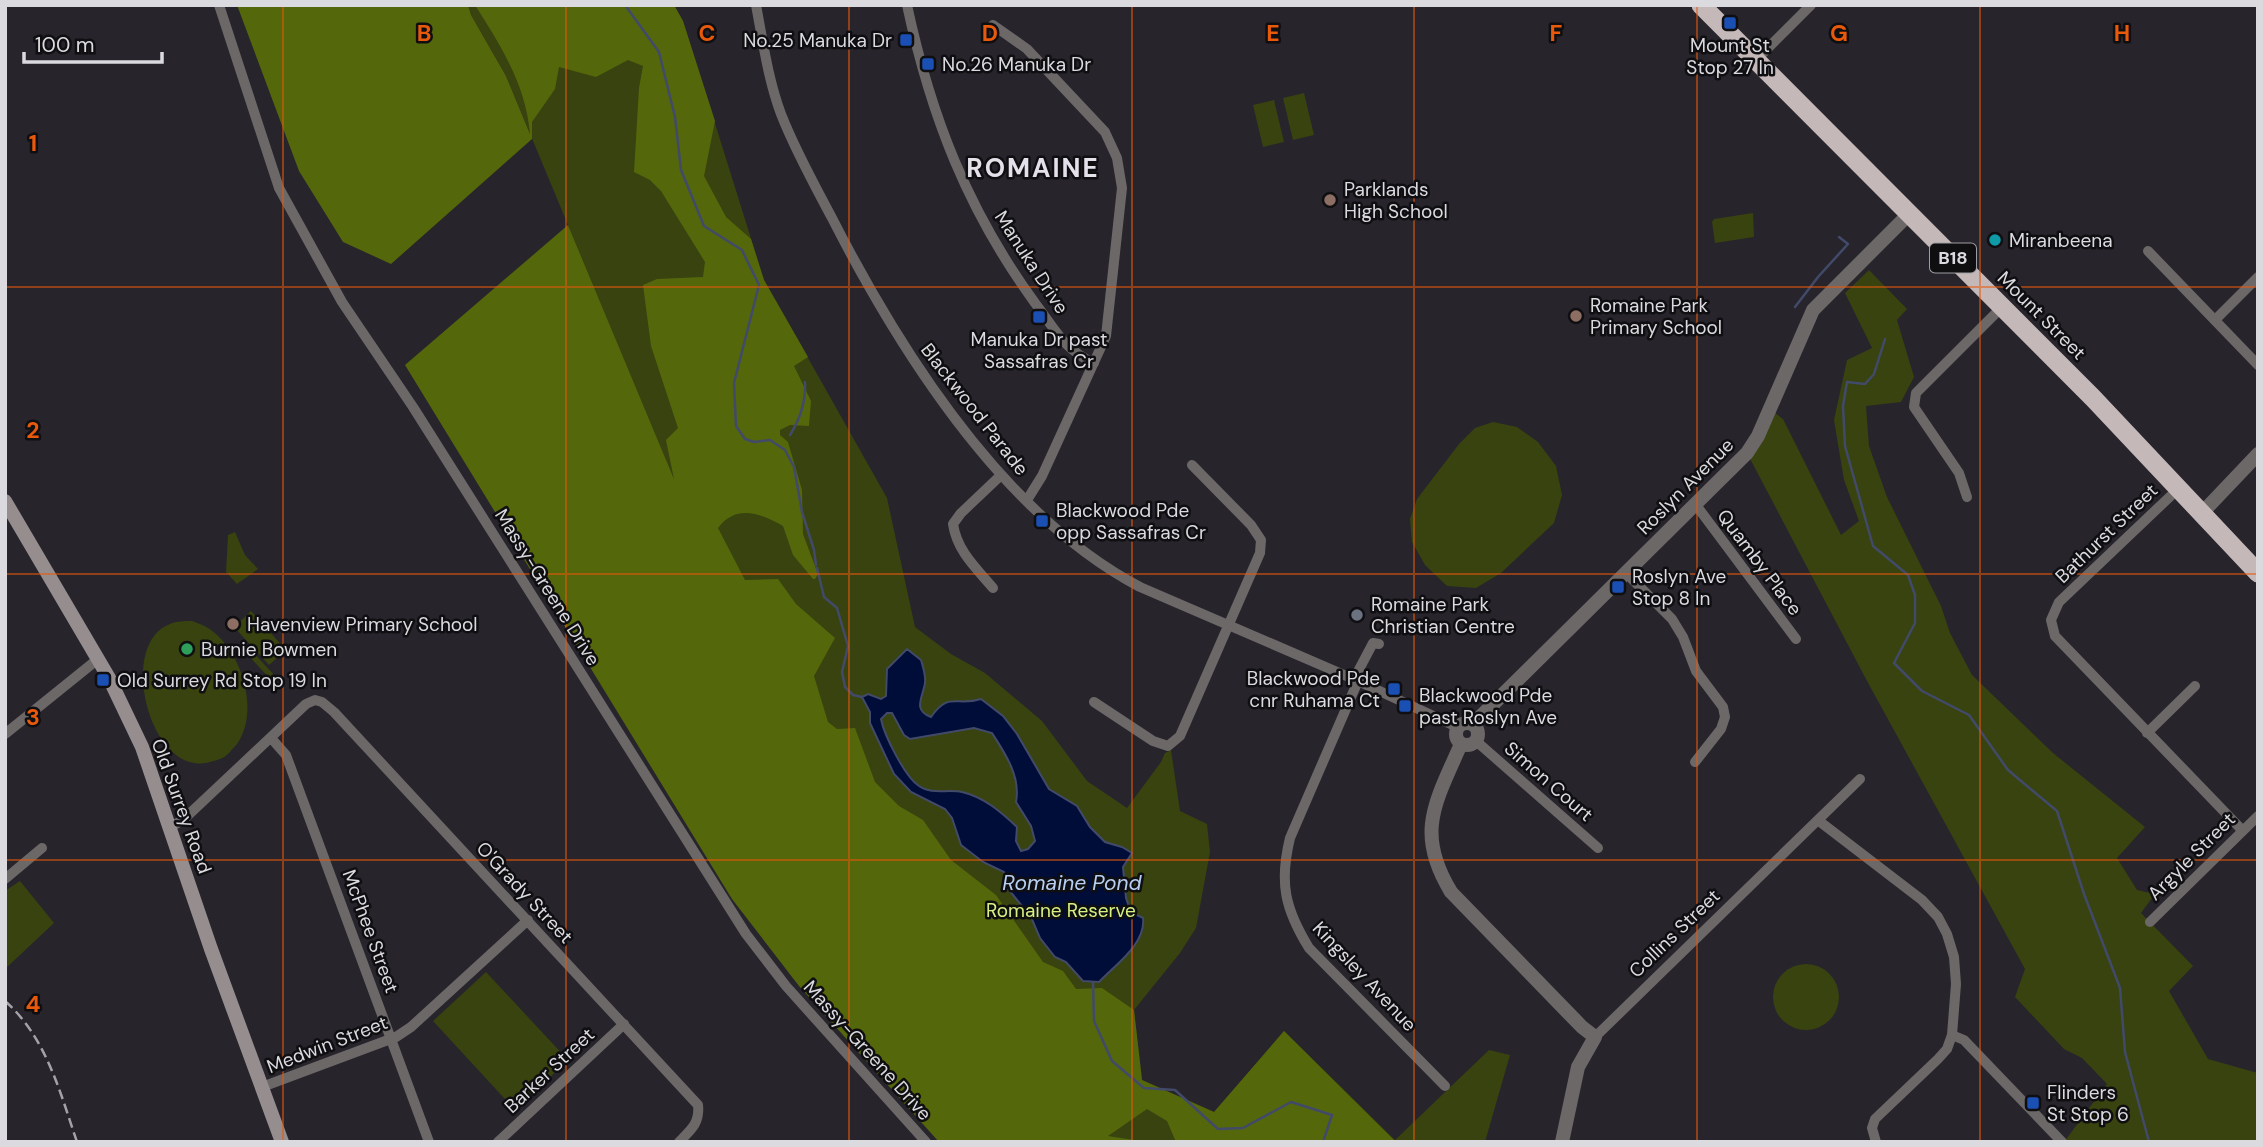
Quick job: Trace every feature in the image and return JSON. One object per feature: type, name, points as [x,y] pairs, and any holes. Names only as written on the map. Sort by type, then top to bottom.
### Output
[{"type":"highway","name":"Mount Street","points":[[1701,5],[2093,397],[2258,573]]},
{"type":"main road","name":"Old Surrey Road","points":[[5,501],[98,659],[142,747],[211,949],[282,1142]]},
{"type":"street","name":"Massy-Greene Drive","points":[[219,5],[279,188],[342,302],[420,419],[746,934],[786,986],[926,1142]]},
{"type":"street","name":"Blackwood Parade","points":[[756,5],[770,79],[781,113],[854,261],[884,316],[935,392],[1001,475],[1077,547],[1111,572],[1457,727]]},
{"type":"street","name":"Manuka Drive","points":[[907,5],[919,60],[942,134],[990,234],[1070,350],[1094,363]]},
{"type":"street","points":[[1756,60],[1811,5]]},
{"type":"street","points":[[993,25],[1027,49],[1105,132],[1117,158],[1122,188],[1106,336],[1042,476],[1027,500]]},
{"type":"street","name":"Roslyn Avenue","points":[[1473,724],[1747,453],[1758,436],[1814,310],[1909,214]]},
{"type":"street","points":[[2148,251],[2258,365]]},
{"type":"street","points":[[2216,320],[2258,277]]},
{"type":"street","points":[[1967,497],[1959,473],[1914,407],[1916,393],[2002,307]]},
{"type":"street","points":[[2201,514],[2258,454]]},
{"type":"street","points":[[1094,702],[1153,741],[1168,746],[1180,736],[1260,553],[1261,540],[1251,525],[1192,465]]},
{"type":"street","points":[[993,587],[965,555],[955,539],[953,524],[1001,475]]},
{"type":"street","name":"Bathurst Street","points":[[2179,488],[2059,602],[2051,620],[2055,636],[2242,830]]},
{"type":"street","name":"Quamby Place","points":[[1696,505],[1796,639]]},
{"type":"street","points":[[1625,572],[1672,619],[1684,637],[1696,671],[1723,707],[1725,717],[1721,729],[1695,762]]},
{"type":"street","name":"Kingsley Avenue","points":[[1379,644],[1373,643],[1369,648],[1290,838],[1284,863],[1284,888],[1294,923],[1309,948],[1445,1086]]},
{"type":"street","points":[[5,734],[98,659]]},
{"type":"street","points":[[2147,733],[2195,686]]},
{"type":"street","name":"O'Grady Street","points":[[271,738],[315,700],[323,702],[334,712],[698,1105],[699,1116],[695,1126],[678,1142]]},
{"type":"street","points":[[1466,723],[1473,724],[1478,734],[1476,741],[1471,745],[1461,744],[1456,738],[1457,727],[1466,723]]},
{"type":"street","points":[[171,827],[184,819],[271,738]]},
{"type":"street","name":"McPhee Street","points":[[271,738],[286,755],[429,1142]]},
{"type":"street","name":"Simon Court","points":[[1476,741],[1598,848]]},
{"type":"street","points":[[1461,744],[1438,799],[1431,826],[1432,851],[1438,872],[1451,892],[1562,1007],[1595,1037]]},
{"type":"street","name":"Collins Street","points":[[1562,1142],[1578,1067],[1595,1037],[1860,779]]},
{"type":"street","name":"Argyle Street","points":[[2150,922],[2258,816]]},
{"type":"street","points":[[1819,821],[1922,900],[1938,917],[1954,957],[1956,984],[1952,1035],[1947,1049],[1875,1119],[1872,1128],[1876,1142]]},
{"type":"street","points":[[5,879],[42,848]]},
{"type":"street","name":"Medwin Street","points":[[262,1087],[392,1039],[411,1027],[528,920]]},
{"type":"street","name":"Barker Street","points":[[498,1142],[624,1024]]},
{"type":"street","points":[[1952,1035],[1964,1040],[2062,1142]]},
{"type":"green space","points":[[237,5],[468,5],[506,76],[530,134],[518,82],[475,5],[674,5],[683,21],[715,121],[704,176],[726,217],[751,239],[764,280],[808,357],[794,366],[811,401],[809,426],[790,425],[780,430],[780,435],[788,442],[802,490],[803,534],[818,574],[813,579],[793,555],[783,526],[774,521],[740,513],[725,520],[718,528],[745,580],[778,579],[796,604],[835,638],[814,676],[828,722],[837,729],[855,728],[875,782],[899,806],[923,820],[951,860],[996,895],[1043,962],[1063,971],[1076,989],[1102,988],[1134,1010],[1142,1080],[1214,1112],[1284,1031],[1395,1141],[1176,1142],[1167,1121],[1147,1109],[1108,1136],[1147,1142],[939,1142],[799,986],[732,899],[405,365],[568,225],[674,479],[666,440],[678,428],[651,346],[643,285],[657,279],[703,277],[705,262],[661,191],[650,180],[634,172],[639,88],[643,66],[628,60],[596,77],[559,67],[555,89],[532,122],[532,139],[391,264],[343,242],[299,171]]},
{"type":"green space","name":"Romaine Reserve","points":[[468,5],[674,5],[683,21],[764,280],[887,498],[915,627],[951,654],[985,673],[1042,721],[1087,781],[1127,808],[1165,753],[1171,750],[1180,811],[1207,824],[1210,852],[1196,928],[1180,953],[1134,1010],[1142,1080],[1214,1112],[1284,1031],[1395,1140],[1489,1050],[1510,1055],[1485,1142],[1147,1142],[1107,1137],[811,809],[506,76]]},
{"type":"green space","points":[[1304,93],[1314,135],[1293,140],[1283,98]]},
{"type":"green space","points":[[1274,100],[1284,142],[1263,147],[1253,105]]},
{"type":"green space","points":[[1753,213],[1754,237],[1715,243],[1712,222],[1714,219]]},
{"type":"green space","points":[[1869,270],[1907,309],[1897,320],[1914,377],[1901,402],[1866,406],[1869,446],[1887,497],[1972,675],[2053,753],[2145,827],[2117,858],[2137,890],[2155,894],[2141,913],[2193,966],[2169,991],[2208,1059],[2258,1073],[2258,1142],[2064,1142],[2107,1084],[2082,1058],[2064,1049],[2015,997],[2025,969],[1867,681],[1747,453],[1770,409],[1783,419],[1841,535],[1859,521],[1844,480],[1834,420],[1847,360],[1872,348],[1845,293]]},
{"type":"green space","points":[[1493,422],[1517,427],[1538,442],[1556,466],[1562,495],[1554,523],[1501,573],[1476,588],[1447,586],[1425,565],[1412,542],[1410,519],[1417,499],[1459,444],[1475,428]]},
{"type":"green space","points":[[235,532],[245,555],[258,569],[237,584],[226,572],[228,535]]},
{"type":"green space","points":[[251,611],[286,650],[269,665],[234,627]]},
{"type":"green space","points":[[192,621],[211,630],[231,652],[244,681],[247,697],[245,727],[239,741],[225,757],[210,762],[189,762],[171,750],[157,731],[147,707],[143,681],[145,656],[154,636],[172,623]]},
{"type":"green space","points":[[252,651],[276,677],[272,681],[248,655]]},
{"type":"green space","points":[[20,881],[54,923],[5,969],[5,891]]},
{"type":"green space","points":[[1806,964],[1819,966],[1829,974],[1837,984],[1837,1010],[1829,1020],[1819,1028],[1806,1030],[1793,1028],[1783,1020],[1775,1010],[1773,997],[1775,984],[1783,974],[1793,966]]},
{"type":"green space","points":[[486,972],[568,1060],[515,1110],[433,1021]]},
{"type":"water","name":"Romaine Pond","points":[[907,649],[921,660],[925,680],[920,707],[931,717],[948,702],[981,699],[1003,716],[1017,734],[1049,789],[1077,806],[1090,827],[1105,842],[1132,853],[1123,867],[1126,898],[1131,912],[1143,918],[1143,927],[1135,945],[1099,982],[1083,981],[1066,962],[1055,957],[1040,938],[1031,917],[1009,890],[1004,872],[983,862],[961,845],[952,818],[945,809],[911,792],[894,774],[870,723],[870,712],[862,697],[868,694],[881,699],[886,696],[887,669]],"holes":[[[887,713],[892,713],[904,735],[910,739],[974,728],[992,733],[1011,766],[1016,783],[1016,802],[1031,826],[1035,841],[1028,849],[1021,851],[1016,841],[1017,827],[985,801],[962,792],[924,789],[913,781],[896,755],[883,726],[881,719]]]},
{"type":"waterway","points":[[625,5],[659,52],[675,117],[681,170],[704,226],[742,250],[759,285],[734,383],[736,426],[745,439],[754,442],[770,440],[785,450],[794,467],[816,565]]},
{"type":"waterway","points":[[1795,307],[1848,244],[1839,237]]},
{"type":"waterway","points":[[1885,339],[1874,374],[1865,384],[1847,382],[1843,406],[1845,446],[1873,546],[1908,575],[1915,595],[1915,623],[1894,663],[1922,691],[1969,715],[2008,770],[2057,811],[2084,894],[2120,988],[2125,1052],[2149,1142]]},
{"type":"waterway","points":[[790,435],[802,410],[805,382]]},
{"type":"waterway","points":[[817,568],[824,597],[837,608],[848,646],[842,672],[845,687],[853,695],[862,697]]},
{"type":"waterway","points":[[1093,983],[1094,1021],[1112,1061],[1144,1088],[1175,1090],[1218,1129],[1243,1128],[1291,1102],[1332,1115],[1323,1142]]},
{"type":"railway","points":[[5,1001],[19,1015],[41,1048],[58,1085],[77,1142]]},
{"type":"place","name":"Mount St Stop 27 In","points":[[1730,23]]},
{"type":"place","name":"No.25 Manuka Dr","points":[[906,40]]},
{"type":"place","name":"No.26 Manuka Dr","points":[[928,64]]},
{"type":"place","name":"Parklands High School","points":[[1330,200]]},
{"type":"place","name":"Miranbeena","points":[[1995,240]]},
{"type":"place","name":"Romaine Park Primary School","points":[[1576,316]]},
{"type":"place","name":"Manuka Dr past Sassafras Cr","points":[[1039,317]]},
{"type":"place","name":"Blackwood Pde opp Sassafras Cr","points":[[1042,521]]},
{"type":"place","name":"Roslyn Ave Stop 8 In","points":[[1618,587]]},
{"type":"place","name":"Romaine Park Christian Centre","points":[[1357,615]]},
{"type":"place","name":"Havenview Primary School","points":[[233,624]]},
{"type":"place","name":"Burnie Bowmen","points":[[187,649]]},
{"type":"place","name":"Old Surrey Rd Stop 19 In","points":[[103,680]]},
{"type":"place","name":"Blackwood Pde cnr Ruhama Ct","points":[[1394,689]]},
{"type":"place","name":"Blackwood Pde past Roslyn Ave","points":[[1405,706]]},
{"type":"place","name":"Flinders St Stop 6","points":[[2033,1103]]},
{"type":"district","name":"ROMAINE","points":[[1033,168]]}]
